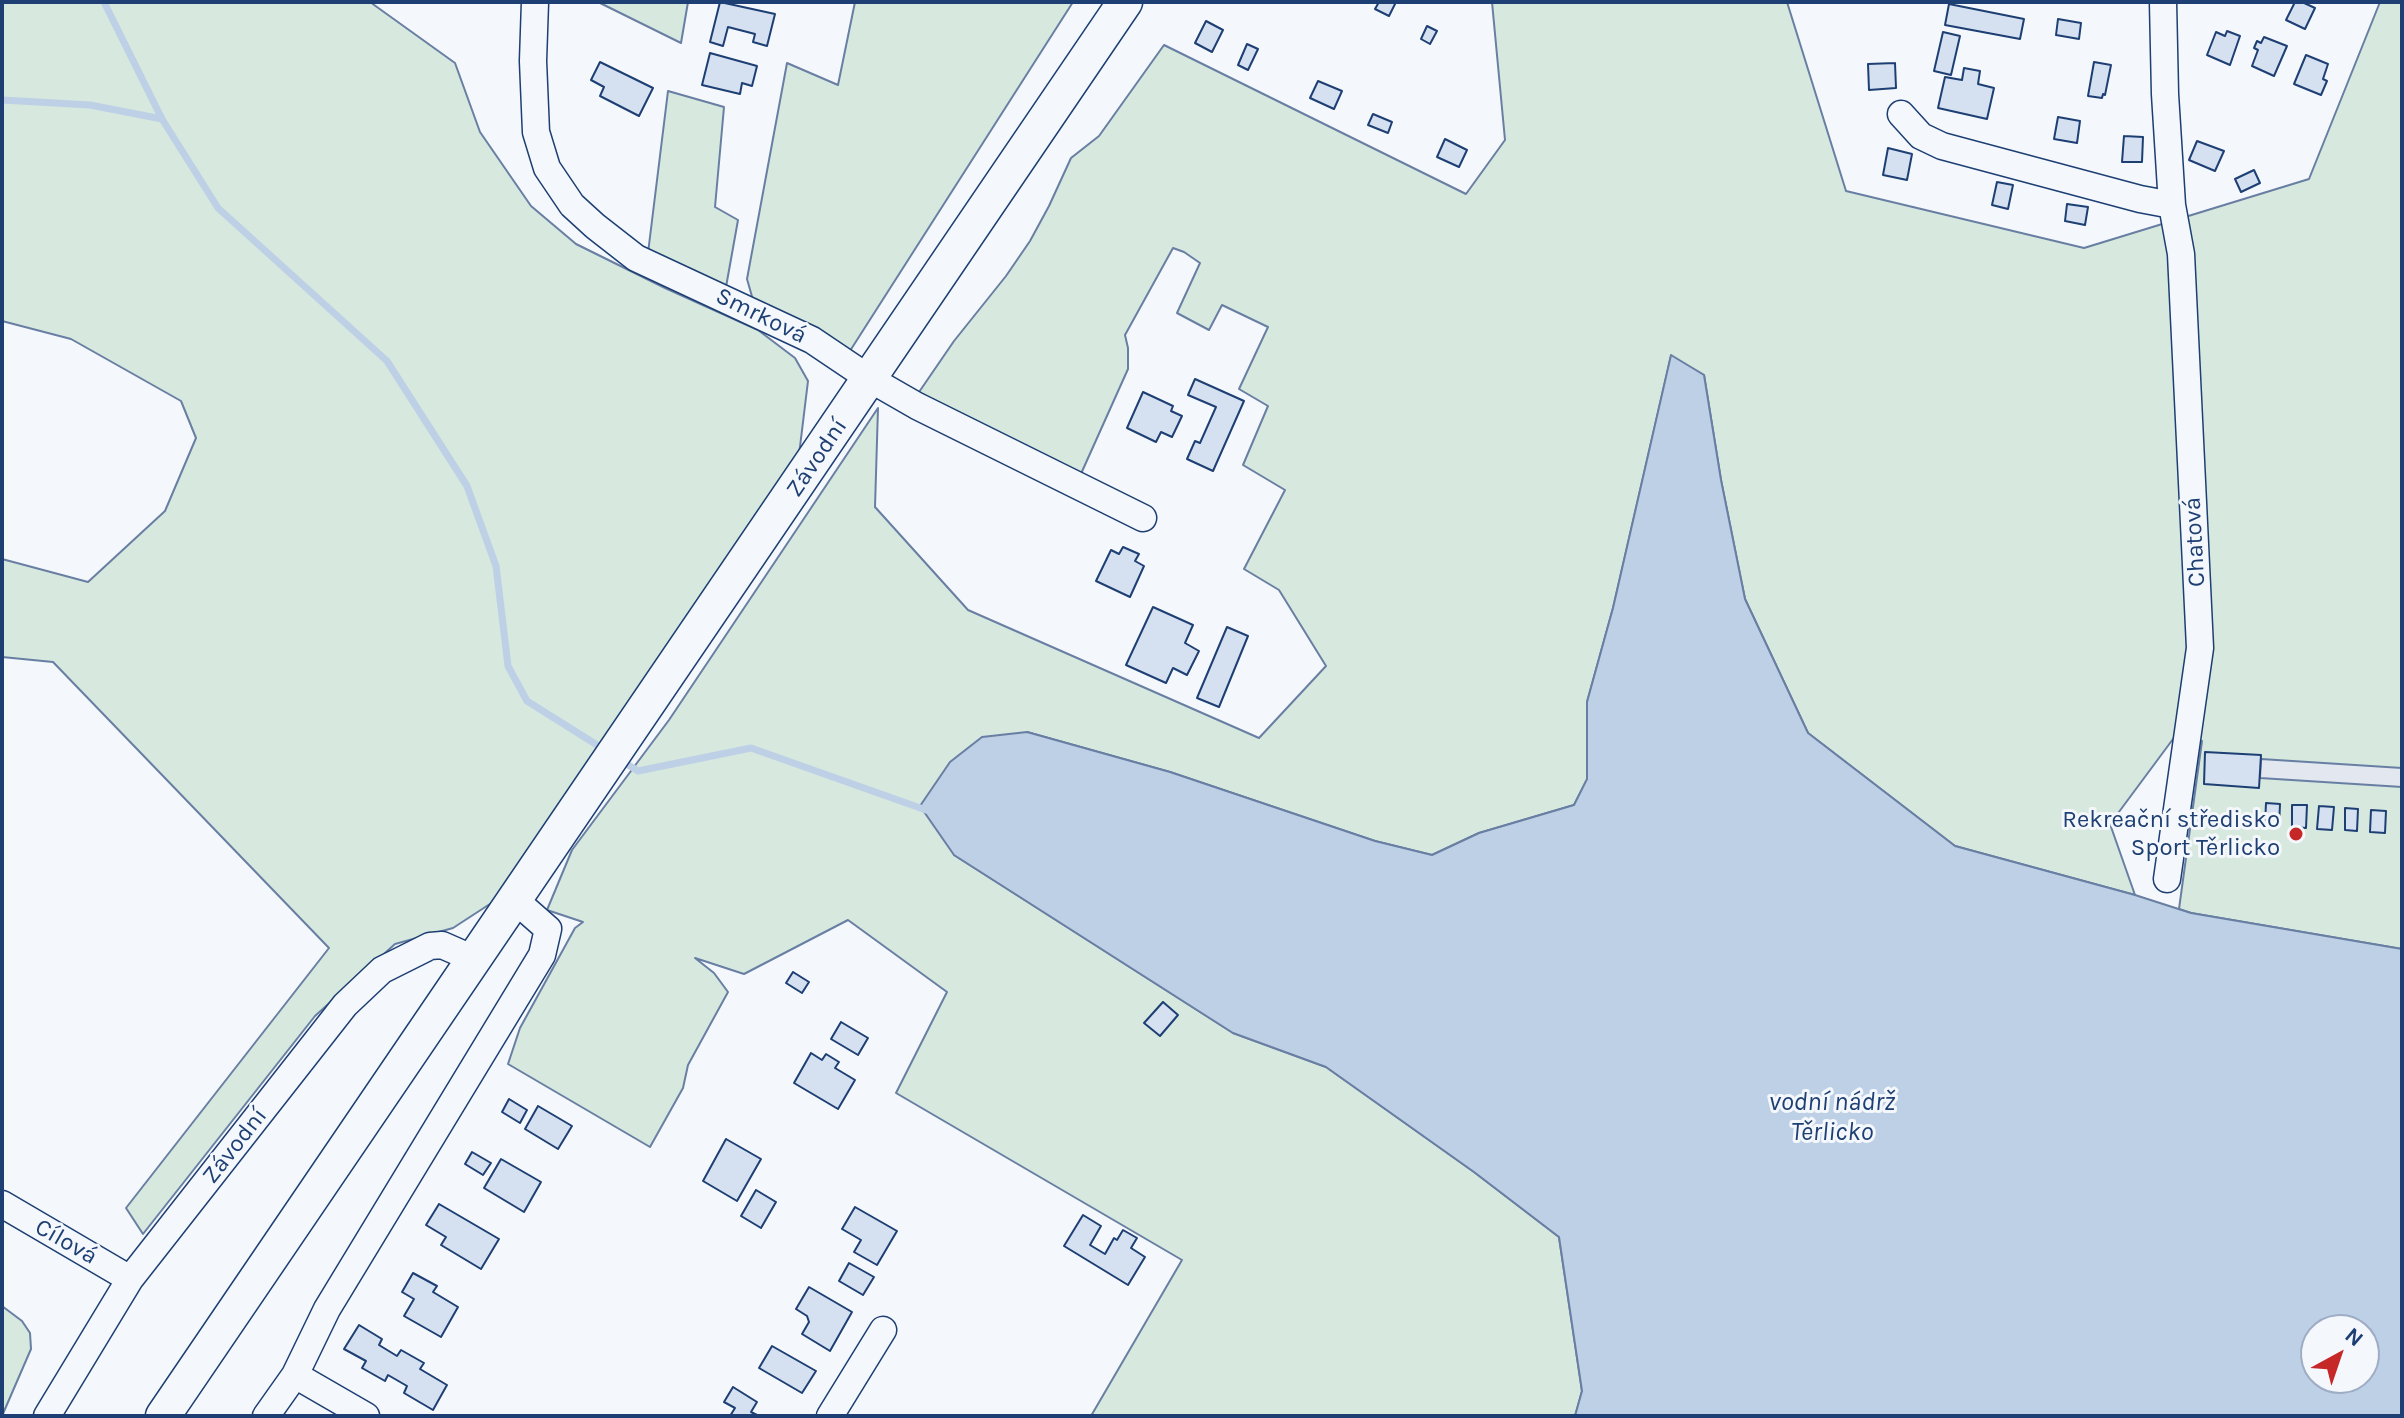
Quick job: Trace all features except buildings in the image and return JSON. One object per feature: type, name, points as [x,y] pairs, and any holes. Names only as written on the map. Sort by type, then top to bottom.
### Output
[{"type":"main road","name":"Závodní","points":[[163,1416],[1121,8]]},
{"type":"street","name":"Smrková","points":[[535,2],[533,61],[536,132],[547,168],[572,205],[595,226],[636,258],[812,340],[917,406],[1143,518]]},
{"type":"street","name":"Chatová","points":[[2163,2],[2172,205],[2181,254],[2200,648],[2167,879]]},
{"type":"street","points":[[1901,114],[1921,136],[1942,146],[2172,205]]},
{"type":"street","points":[[266,1416],[295,1375],[327,1309],[542,955],[548,929],[515,900]]},
{"type":"street","name":"Závodní","points":[[47,1416],[130,1279],[345,1005],[382,970],[430,946],[442,945],[474,959]]},
{"type":"street","name":"Cílová","points":[[2,1204],[130,1279]]},
{"type":"street","points":[[830,1416],[883,1330]]},
{"type":"street","points":[[295,1375],[366,1416]]},
{"type":"shaded area","points":[[2,2],[370,2],[455,63],[480,132],[531,206],[576,244],[758,330],[795,358],[808,381],[799,455],[493,902],[453,928],[395,944],[315,1016],[143,1234],[126,1208],[329,948],[53,662],[2,657],[2,559],[88,582],[165,511],[196,438],[181,401],[71,339],[2,321]]},
{"type":"shaded area","points":[[598,2],[688,2],[681,43]]},
{"type":"shaded area","points":[[855,2],[1073,2],[848,354],[753,300],[747,279],[787,63],[838,85]]},
{"type":"shaded area","points":[[1492,2],[1787,2],[1846,191],[2084,248],[2309,179],[2380,2],[2402,2],[2402,949],[2179,909],[2202,741],[2176,735],[2110,824],[2135,895],[1955,846],[1808,733],[1745,599],[1704,375],[1671,356],[1613,608],[1587,702],[1587,780],[1574,805],[1479,833],[1432,855],[1375,841],[1170,772],[1027,732],[954,855],[1233,1033],[1326,1067],[1474,1172],[1559,1237],[1582,1391],[1575,1416],[1091,1416],[1182,1260],[896,1093],[947,992],[848,920],[744,974],[695,958],[714,973],[728,992],[688,1065],[683,1088],[650,1147],[508,1064],[520,1028],[575,928],[583,922],[547,910],[572,850],[669,720],[878,408],[875,507],[968,610],[1259,738],[1326,666],[1279,590],[1244,569],[1285,490],[1243,465],[1268,406],[1239,389],[1268,327],[1222,305],[1209,330],[1177,313],[1200,263],[1173,248],[1125,335],[1128,369],[1080,476],[917,395],[1030,241],[1071,158],[1099,136],[1164,45],[1466,194],[1505,140]]},
{"type":"shaded area","points":[[668,91],[724,107],[715,207],[738,220],[726,287],[648,253]]},
{"type":"shaded area","points":[[2261,759],[2402,768],[2402,787],[2260,778]]},
{"type":"shaded area","points":[[2,1306],[22,1321],[30,1333],[31,1349],[2,1416]]},
{"type":"water","name":"vodní nádrž Těrlicko","points":[[1671,355],[1704,375],[1745,599],[1808,733],[1955,846],[2191,913],[2402,949],[2402,1416],[1575,1416],[1582,1391],[1559,1237],[1474,1172],[1326,1067],[1233,1033],[954,855],[920,806],[950,762],[982,737],[1027,732],[1170,772],[1375,841],[1432,855],[1479,833],[1574,805],[1587,779],[1587,702],[1613,608]]},
{"type":"waterway","points":[[104,2],[162,119],[218,208],[387,361],[467,486],[496,566],[508,666],[527,701],[605,750]]},
{"type":"waterway","points":[[2,100],[90,105],[162,119]]},
{"type":"waterway","points":[[622,761],[638,771],[751,748],[926,810]]},
{"type":"place","name":"Rekreační středisko Sport Těrlicko","points":[[2296,834]]}]
